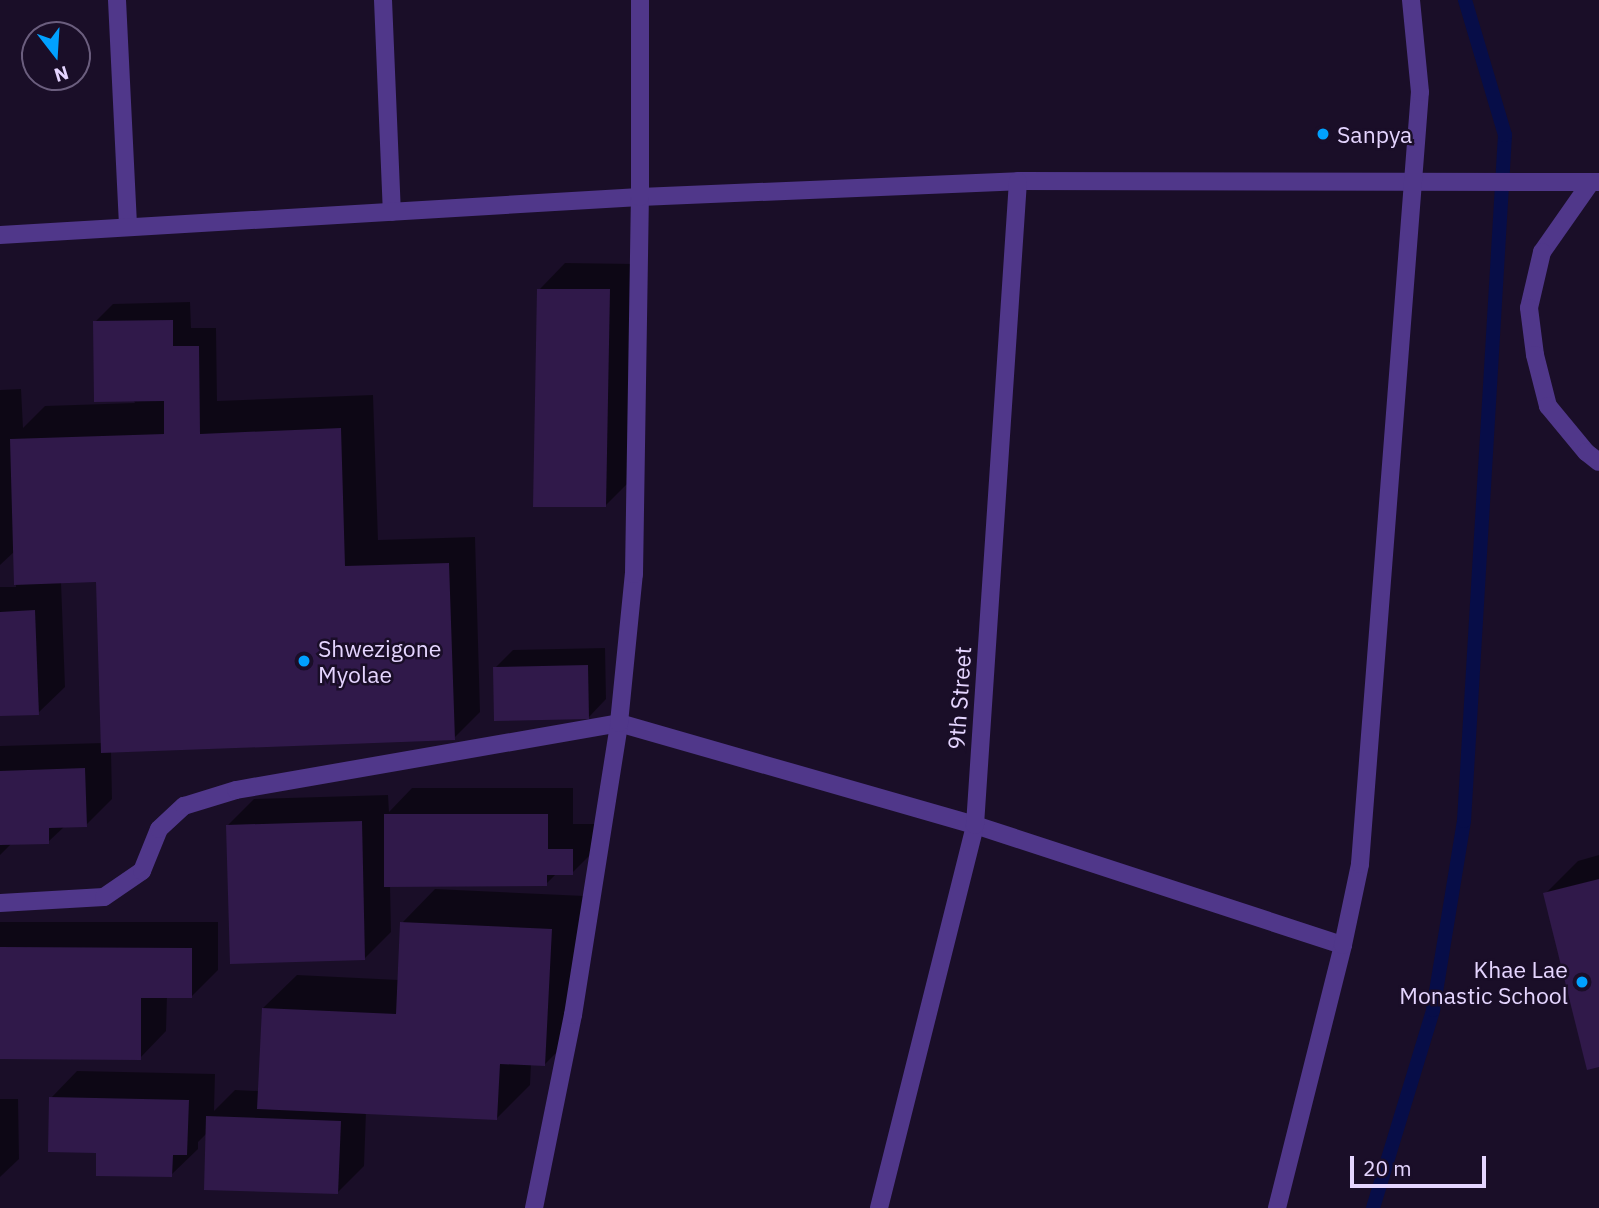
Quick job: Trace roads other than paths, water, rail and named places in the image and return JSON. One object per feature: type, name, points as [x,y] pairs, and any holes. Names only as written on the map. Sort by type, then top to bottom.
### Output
[{"type":"street","points":[[117,0],[128,226]]},
{"type":"street","points":[[383,0],[392,212]]},
{"type":"street","points":[[534,1208],[573,1015],[619,723],[634,574],[640,0]]},
{"type":"street","points":[[1277,1208],[1343,945],[1360,863],[1420,92],[1411,0]]},
{"type":"street","points":[[0,235],[640,197],[1018,181],[1595,182]]},
{"type":"street","name":"9th Street","points":[[879,1208],[975,825],[1018,181]]},
{"type":"street","points":[[1595,182],[1542,252],[1529,308],[1535,355],[1548,406],[1586,452],[1599,462]]},
{"type":"street","points":[[0,904],[104,897],[142,871],[159,829],[184,806],[236,790],[619,723],[975,825],[1343,945]]},
{"type":"waterway","points":[[1373,1208],[1433,1010],[1464,821],[1505,135],[1465,0]]},
{"type":"place","name":"Sanpya","points":[[1323,134]]},
{"type":"place","name":"Shwezigone Myolae","points":[[304,661]]},
{"type":"place","name":"Khae Lae Monastic School","points":[[1582,982]]}]
